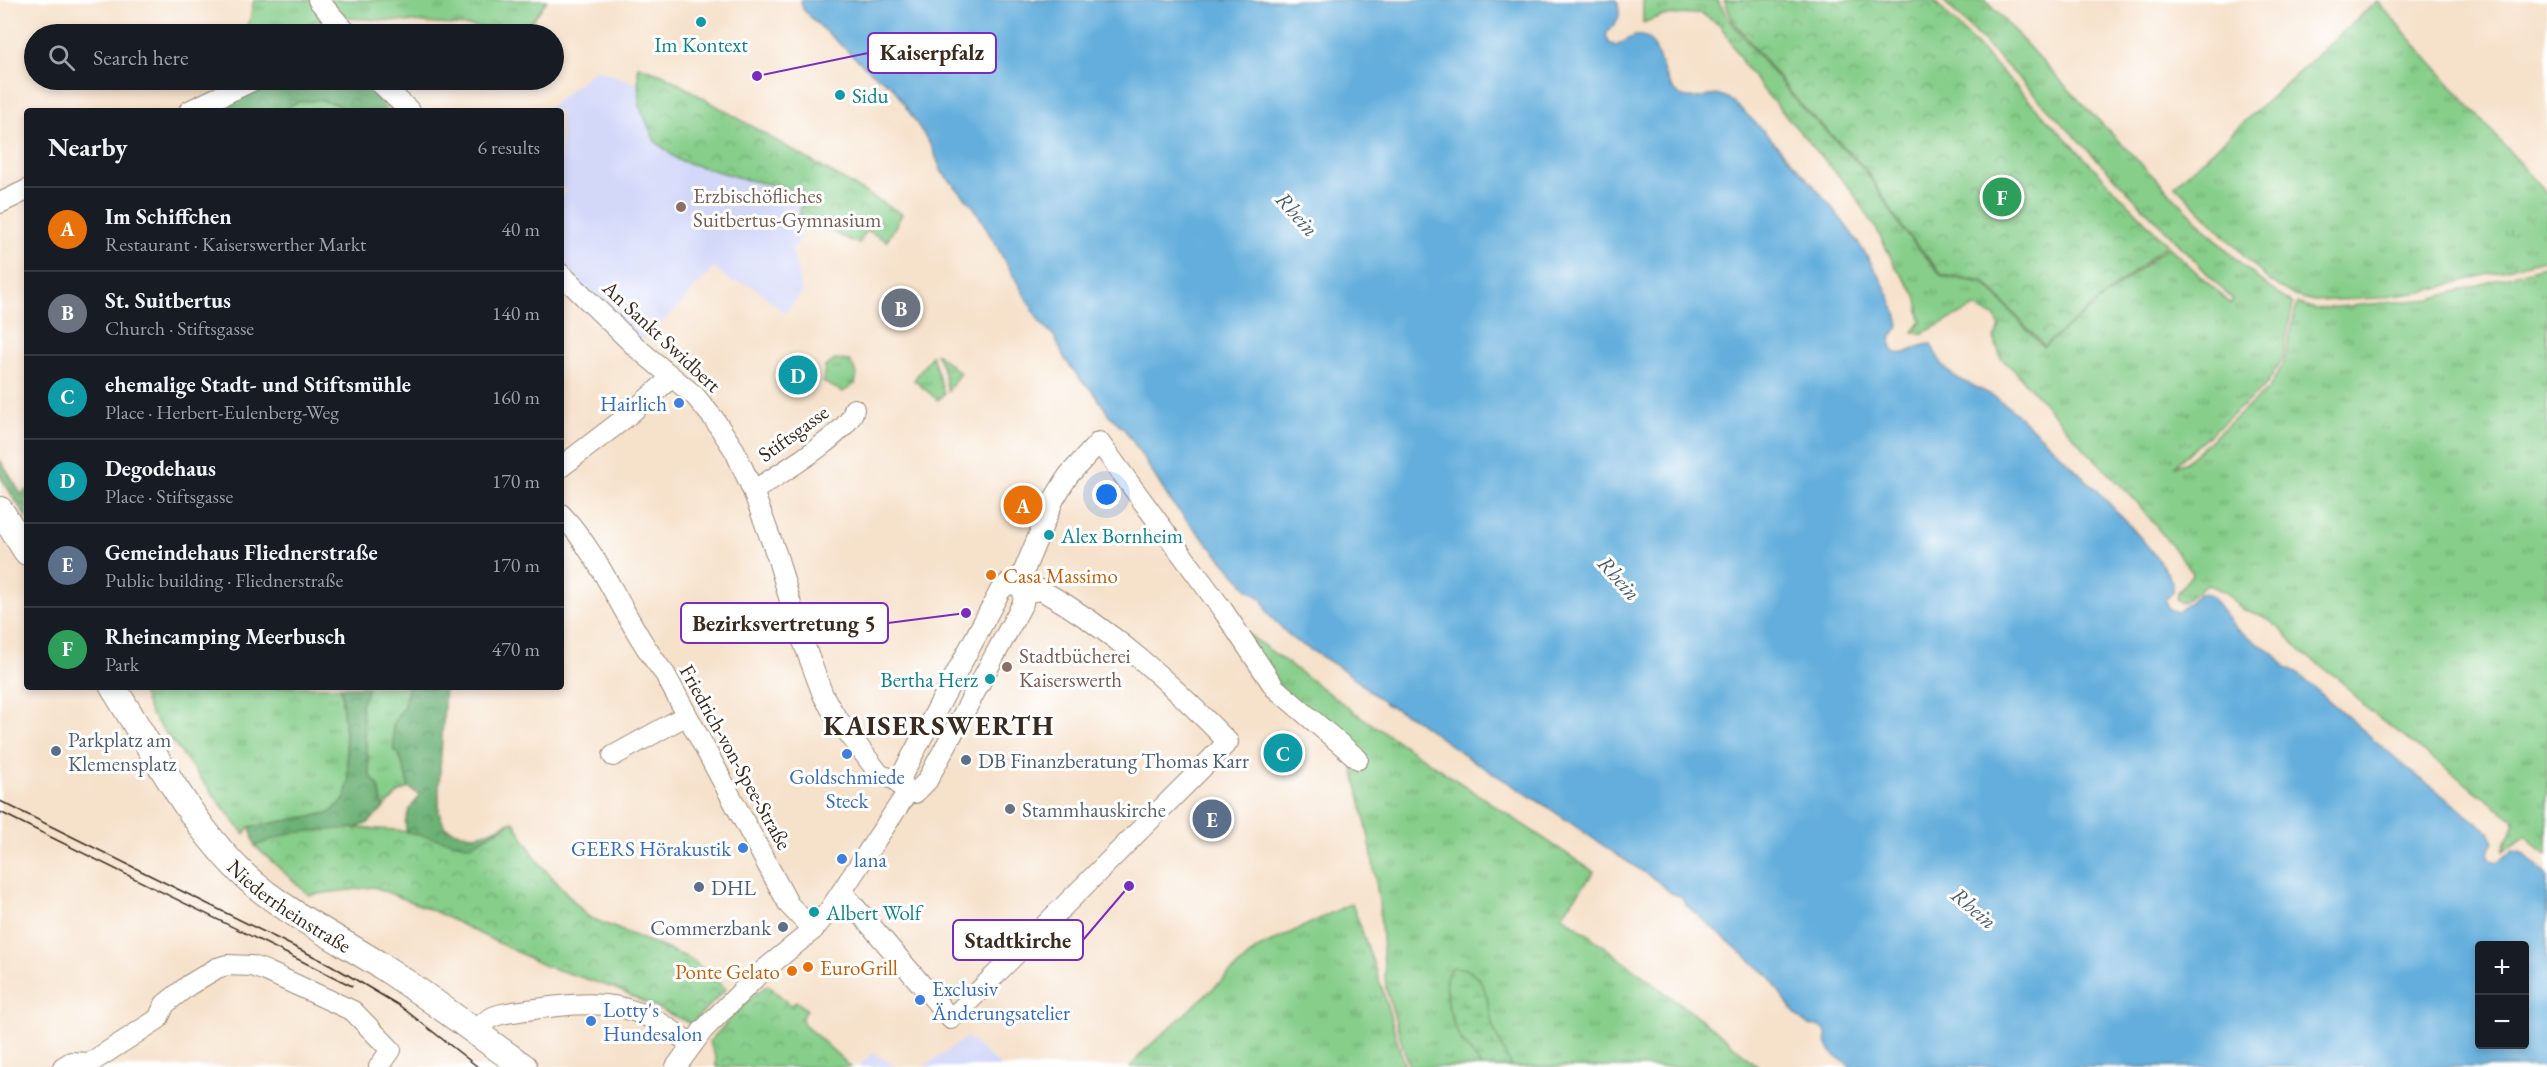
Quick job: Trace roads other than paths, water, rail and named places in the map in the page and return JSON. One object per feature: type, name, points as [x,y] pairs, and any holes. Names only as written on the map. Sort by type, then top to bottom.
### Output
[{"type":"main road","points":[[0,510],[24,547]]},
{"type":"main road","name":"Niederrheinstraße","points":[[115,690],[191,811],[223,853],[245,877],[282,904],[479,1026],[524,1067]]},
{"type":"street","points":[[318,0],[339,24]]},
{"type":"street","points":[[195,108],[233,90]]},
{"type":"street","points":[[389,90],[407,108]]},
{"type":"street","points":[[0,202],[24,191]]},
{"type":"street","name":"An Sankt Swidbert","points":[[564,277],[637,348],[695,396],[714,419],[735,451],[753,491],[823,695],[834,714],[880,775],[904,787]]},
{"type":"street","points":[[564,465],[671,378]]},
{"type":"street","name":"Stiftsgasse","points":[[753,491],[825,443],[846,425],[854,414],[854,409]]},
{"type":"street","points":[[904,787],[915,793],[927,781],[1023,603],[1021,589],[1054,499],[1068,476],[1099,442],[1222,609],[1275,688],[1358,759]]},
{"type":"street","name":"Friedrich-von-Spee-Straße","points":[[564,517],[588,546],[648,653],[665,674],[789,905],[813,930]]},
{"type":"street","points":[[676,1067],[697,1037],[759,974],[813,930],[842,892],[904,787],[1000,591],[1007,585],[1021,589],[1041,590],[1121,642],[1173,688],[1228,742],[951,1019],[842,892]]},
{"type":"street","points":[[613,756],[687,716]]},
{"type":"street","points":[[63,1067],[71,1062],[90,1063],[158,1019],[165,1004],[189,985],[217,968],[227,965],[252,966],[266,971],[353,1011],[391,1050],[380,1067]]},
{"type":"street","points":[[479,1026],[499,1014],[594,1003],[649,1016],[697,1037]]},
{"type":"street","points":[[691,1067],[697,1037]]},
{"type":"water","name":"Rhein","points":[[801,0],[1617,0],[1619,16],[1606,34],[1609,43],[1616,46],[1633,37],[1644,36],[1651,41],[1666,78],[1678,94],[1691,98],[1717,95],[1729,99],[1765,132],[1835,212],[1869,259],[1891,301],[1899,327],[1891,340],[1896,353],[1905,353],[1931,344],[1938,358],[1954,376],[2003,403],[2042,437],[2101,495],[2153,553],[2169,576],[2173,591],[2165,601],[2168,609],[2178,612],[2199,594],[2205,593],[2211,596],[2236,629],[2275,654],[2286,668],[2298,674],[2407,768],[2489,832],[2494,841],[2488,853],[2491,860],[2497,862],[2513,851],[2523,853],[2547,876],[2547,1067],[1850,1067],[1829,1049],[1824,1030],[1819,1026],[1805,1023],[1794,1012],[1771,978],[1685,904],[1682,897],[1671,893],[1656,880],[1546,806],[1470,759],[1410,716],[1386,704],[1344,670],[1294,640],[1268,614],[1263,600],[1249,590],[1171,502],[1124,429],[1109,415],[1093,391],[1080,379],[1065,359],[1054,336],[1040,322],[974,207],[942,172],[932,147],[893,87],[870,71],[803,9]]},
{"type":"tram line","points":[[0,801],[331,965],[400,1006],[478,1067]]},
{"type":"tram line","points":[[0,812],[352,986]]},
{"type":"place","name":"Im Kontext","points":[[701,22]]},
{"type":"place","name":"Kaiserpfalz","points":[[757,76]]},
{"type":"place","name":"Sidu","points":[[840,95]]},
{"type":"place","name":"Rheincamping Meerbusch","points":[[2002,197]]},
{"type":"place","name":"Erzbischöfliches Suitbertus-Gymnasium","points":[[681,207]]},
{"type":"place","name":"St. Suitbertus","points":[[901,308]]},
{"type":"place","name":"Degodehaus","points":[[798,375]]},
{"type":"place","name":"Hairlich","points":[[679,403]]},
{"type":"place","name":"Im Schiffchen","points":[[1023,505]]},
{"type":"place","name":"Alex Bornheim","points":[[1049,535]]},
{"type":"place","name":"Casa Massimo","points":[[991,575]]},
{"type":"place","name":"Bezirksvertretung 5","points":[[966,613]]},
{"type":"place","name":"Stadtbücherei Kaiserswerth","points":[[1007,667]]},
{"type":"place","name":"Bertha Herz","points":[[990,679]]},
{"type":"place","name":"Parkplatz am Klemensplatz","points":[[56,751]]},
{"type":"place","name":"ehemalige Stadt- und Stiftsmühle","points":[[1283,753]]},
{"type":"place","name":"Goldschmiede Steck","points":[[847,754]]},
{"type":"place","name":"DB Finanzberatung Thomas Karr","points":[[966,760]]},
{"type":"place","name":"Stammhauskirche","points":[[1010,809]]},
{"type":"place","name":"Gemeindehaus Fliednerstraße","points":[[1212,819]]},
{"type":"place","name":"GEERS Hörakustik","points":[[743,848]]},
{"type":"place","name":"lana","points":[[842,859]]},
{"type":"place","name":"Stadtkirche","points":[[1129,886]]},
{"type":"place","name":"DHL","points":[[699,887]]},
{"type":"place","name":"Albert Wolf","points":[[814,912]]},
{"type":"place","name":"Commerzbank","points":[[783,927]]},
{"type":"place","name":"EuroGrill","points":[[808,967]]},
{"type":"place","name":"Ponte Gelato","points":[[792,971]]},
{"type":"place","name":"Exclusiv Änderungsatelier","points":[[920,1000]]},
{"type":"place","name":"Lotty's Hundesalon","points":[[591,1021]]},
{"type":"district","name":"KAISERSWERTH","points":[[939,725]]}]
